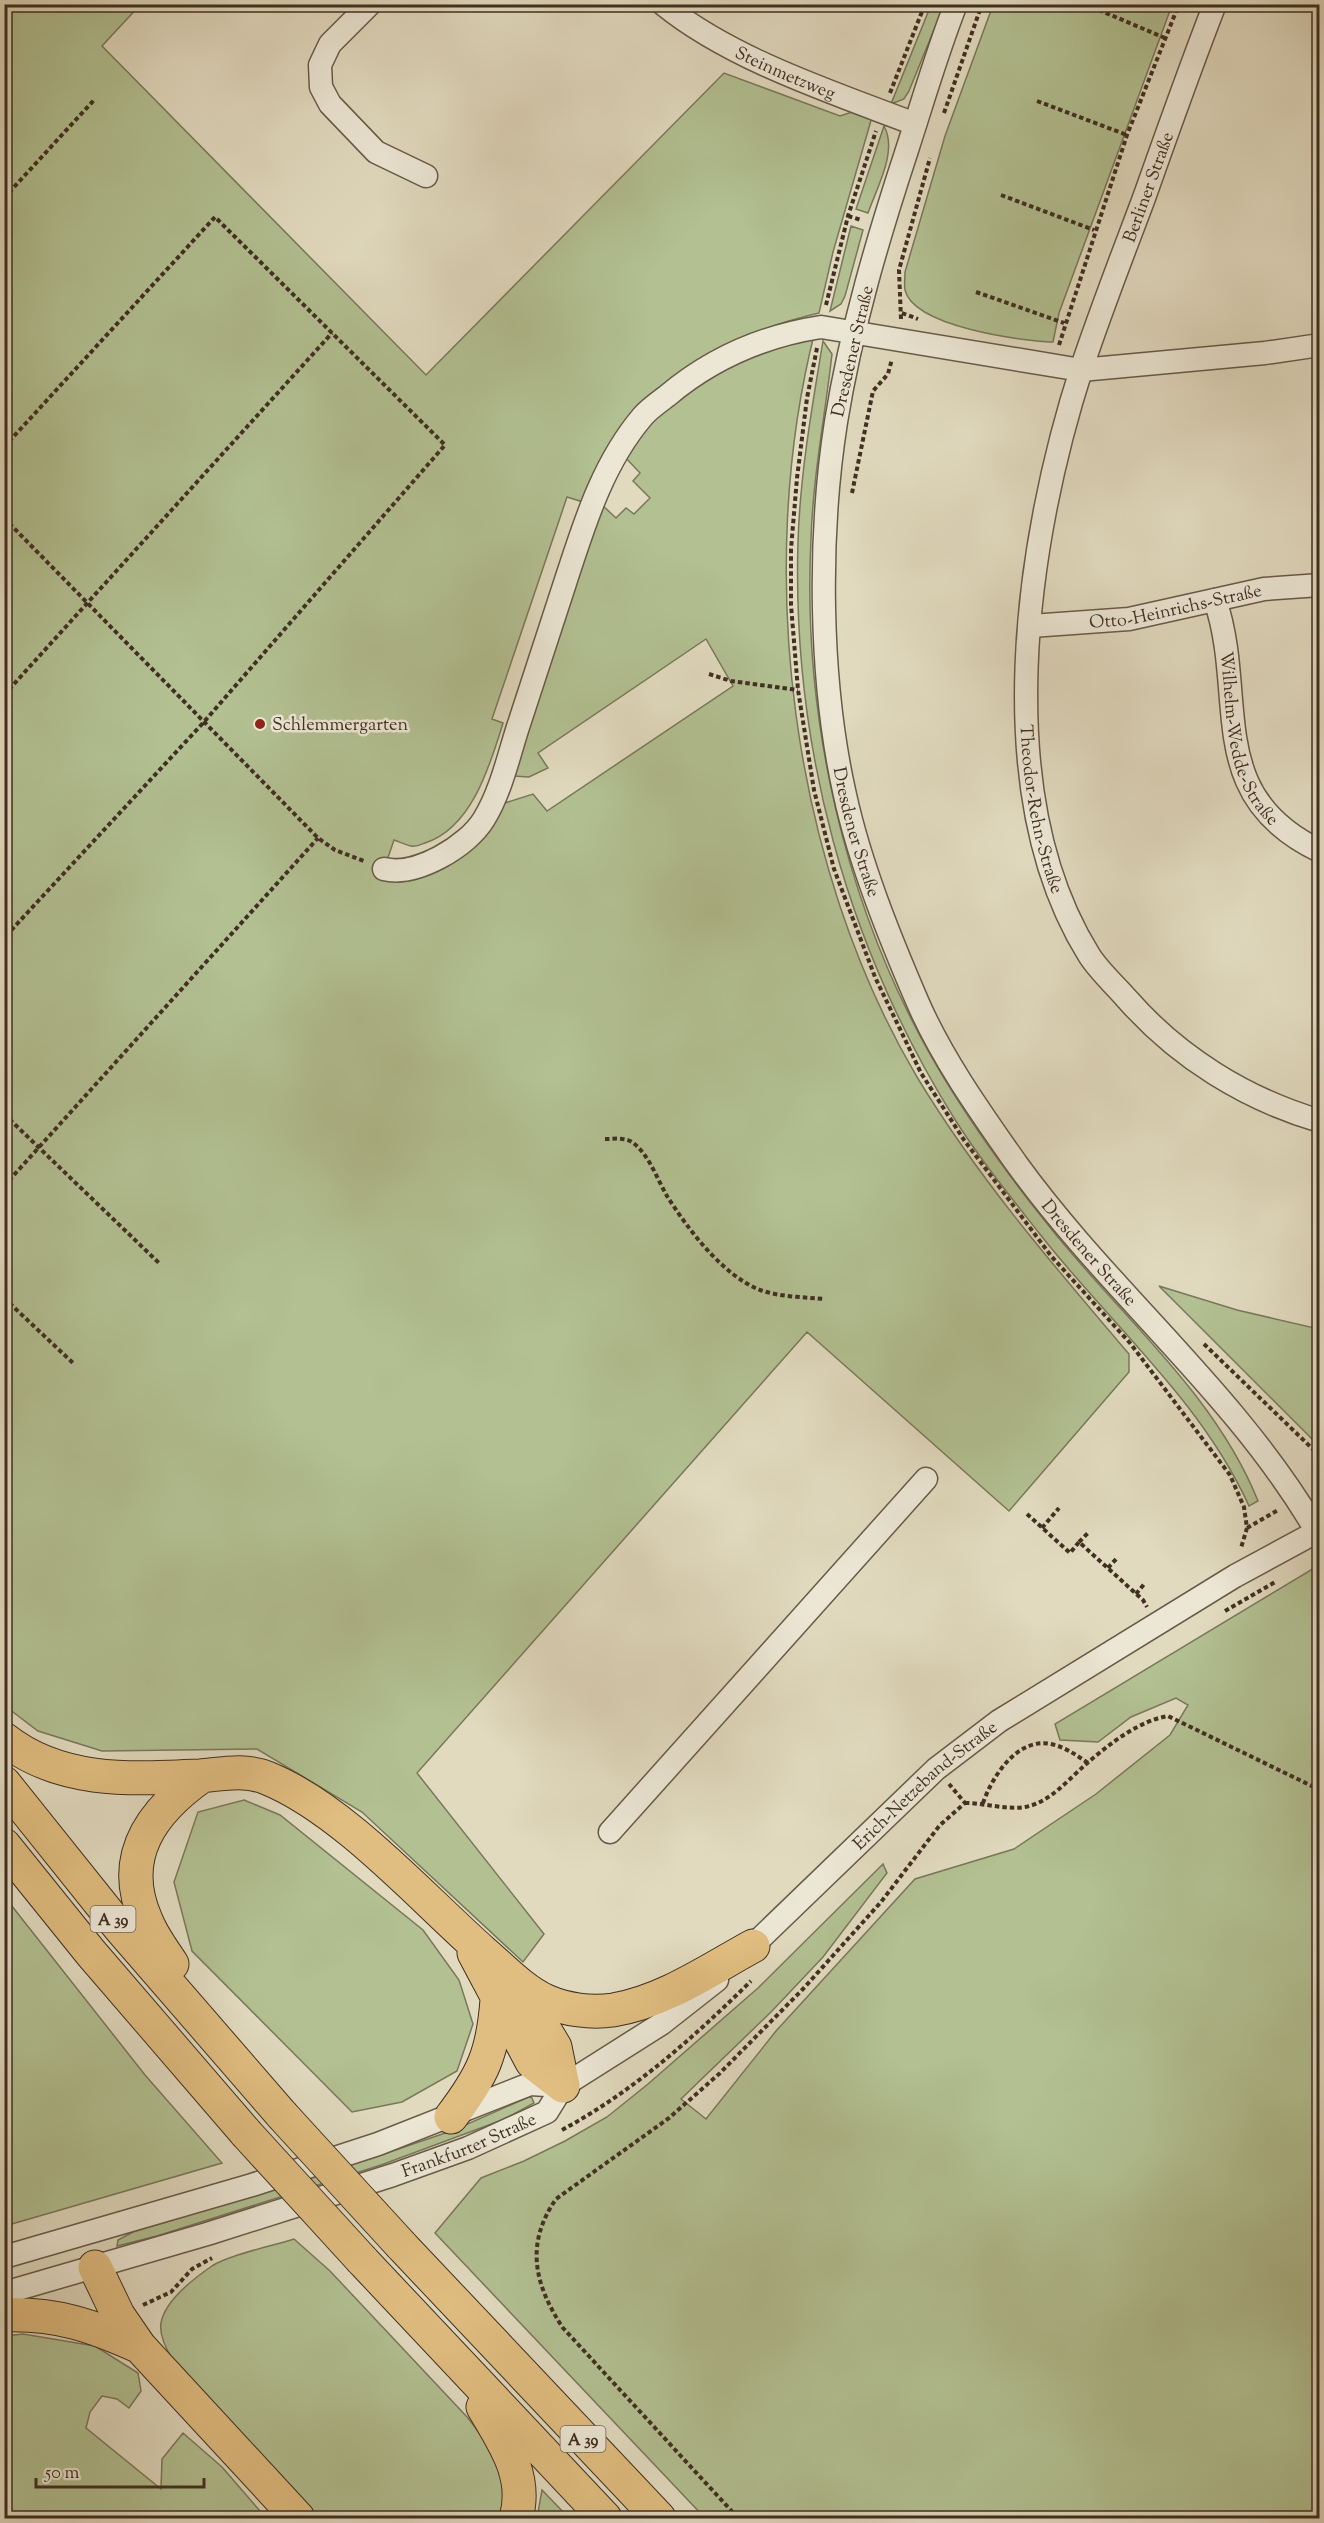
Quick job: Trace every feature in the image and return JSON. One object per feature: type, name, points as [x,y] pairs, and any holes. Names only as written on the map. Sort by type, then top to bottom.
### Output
[{"type":"highway","points":[[4,1739],[41,1764],[79,1774],[202,1776],[227,1771],[265,1776],[305,1796],[370,1849],[466,1937],[507,1991],[532,2062],[563,2086]]},
{"type":"highway","points":[[202,1776],[178,1793],[157,1815],[144,1837],[135,1867],[137,1894],[146,1921],[225,2051]]},
{"type":"highway","name":"A 39","points":[[4,1783],[120,1928],[282,2115],[401,2245],[659,2518]]},
{"type":"highway","name":"A 39","points":[[4,1845],[91,1953],[246,2133],[605,2518]]},
{"type":"highway","points":[[507,1991],[580,2011],[614,2010],[668,1993],[753,1946]]},
{"type":"highway","points":[[451,2117],[475,2083],[490,2053],[507,1991]]},
{"type":"highway","points":[[95,2267],[118,2315],[140,2348],[298,2518]]},
{"type":"highway","points":[[4,2315],[26,2314],[68,2319],[98,2328],[140,2348]]},
{"type":"highway","points":[[457,2361],[514,2461],[521,2500],[516,2518]]},
{"type":"street","points":[[370,4],[330,44],[320,65],[321,87],[330,104],[376,152],[426,176]]},
{"type":"street","name":"Steinmetzweg","points":[[663,4],[701,31],[741,53],[915,124]]},
{"type":"street","name":"Dresdener Straße","points":[[956,4],[882,226],[854,334],[836,421],[828,489],[824,627],[844,794],[863,860],[919,1006],[966,1089],[1018,1165],[1070,1232],[1259,1444],[1298,1498],[1318,1531]]},
{"type":"street","name":"Berliner Straße","points":[[1081,370],[1215,4]]},
{"type":"street","points":[[384,868],[406,869],[445,854],[469,838],[484,819],[510,751],[587,517],[613,458],[644,415],[691,375],[738,350],[788,332],[821,327],[1081,370],[1231,357],[1320,345]]},
{"type":"street","name":"Theodor-Rehn-Straße","points":[[1081,370],[1055,468],[1039,552],[1026,695],[1029,773],[1038,831],[1055,886],[1090,956],[1149,1024],[1215,1076],[1286,1111],[1320,1121]]},
{"type":"street","name":"Otto-Heinrichs-Straße","points":[[1031,626],[1129,619],[1264,589],[1320,585]]},
{"type":"street","name":"Wilhelm-Wedde-Straße","points":[[1215,600],[1224,627],[1230,699],[1244,779],[1257,804],[1282,827],[1320,851]]},
{"type":"street","points":[[610,1832],[926,1479]]},
{"type":"street","name":"Erich-Netzeband-Straße","points":[[563,2086],[661,2024],[722,1976],[1009,1715],[1235,1576],[1318,1531]]},
{"type":"street","name":"Frankfurter Straße","points":[[4,2257],[262,2181],[378,2144],[530,2084],[563,2086],[547,2112],[468,2148],[393,2175],[4,2293]]},
{"type":"street","points":[[86,2234],[95,2267]]},
{"type":"path","points":[[925,4],[883,112],[848,216],[821,327],[807,398],[791,549],[791,604],[798,690],[814,790],[834,869],[875,977],[921,1073],[964,1140],[1052,1257],[1130,1343],[1230,1475],[1244,1507],[1247,1528],[1238,1556]]},
{"type":"path","points":[[941,123],[982,4]]},
{"type":"path","points":[[1085,4],[1165,38]]},
{"type":"path","points":[[1057,350],[1126,135],[1179,4]]},
{"type":"path","points":[[4,198],[94,100]]},
{"type":"path","points":[[1037,100],[1126,135]]},
{"type":"path","points":[[852,494],[873,391],[888,374],[897,340],[903,313],[899,270],[931,156]]},
{"type":"path","points":[[1001,195],[1094,230]]},
{"type":"path","points":[[4,447],[215,217],[445,446],[204,723],[4,938]]},
{"type":"path","points":[[976,292],[1064,323]]},
{"type":"path","points":[[903,313],[921,321]]},
{"type":"path","points":[[4,695],[332,333]]},
{"type":"path","points":[[4,518],[318,838],[335,850],[384,868]]},
{"type":"path","points":[[709,674],[731,681],[798,690]]},
{"type":"path","points":[[4,1186],[318,838]]},
{"type":"path","points":[[4,1114],[160,1264]]},
{"type":"path","points":[[605,1140],[619,1138],[631,1142],[637,1148],[694,1234],[716,1258],[747,1282],[760,1290],[780,1295],[824,1299]]},
{"type":"path","points":[[4,1298],[73,1363]]},
{"type":"path","points":[[1202,1341],[1320,1456]]},
{"type":"path","points":[[1042,1528],[1059,1508]]},
{"type":"path","points":[[1027,1514],[1070,1553],[1088,1533]]},
{"type":"path","points":[[1079,1542],[1143,1600],[1156,1626]]},
{"type":"path","points":[[1108,1568],[1117,1558]]},
{"type":"path","points":[[1136,1594],[1145,1583]]},
{"type":"path","points":[[1218,1615],[1258,1592]]},
{"type":"path","points":[[738,2518],[563,2328],[551,2310],[537,2264],[538,2232],[544,2217],[556,2199],[669,2118],[727,2065],[803,1989],[881,1902],[940,1825],[965,1803],[1025,1807],[1041,1801],[1138,1727],[1153,1719],[1168,1716],[1320,1790]]},
{"type":"path","points":[[983,1803],[995,1776],[1011,1758],[1032,1745],[1041,1743],[1060,1746],[1088,1763]]},
{"type":"path","points":[[943,1777],[959,1779]]},
{"type":"path","points":[[942,1794],[943,1777]]},
{"type":"path","points":[[943,1777],[965,1803]]},
{"type":"path","points":[[587,2116],[662,2063],[752,1980]]},
{"type":"green space","points":[[5,5],[140,5],[102,46],[426,375],[724,73],[840,116],[855,111],[872,117],[833,252],[819,313],[788,321],[728,344],[672,377],[626,421],[604,455],[583,502],[567,497],[492,719],[503,723],[477,793],[455,824],[441,835],[415,846],[394,840],[381,878],[420,874],[446,862],[477,840],[505,803],[533,794],[547,811],[733,686],[706,639],[538,753],[548,768],[529,777],[513,776],[512,772],[601,504],[616,518],[626,508],[634,514],[650,498],[633,481],[640,473],[624,456],[661,410],[706,374],[758,348],[815,331],[797,423],[787,518],[787,616],[796,714],[813,810],[839,904],[874,994],[917,1077],[965,1150],[1017,1220],[1129,1354],[1129,1372],[1009,1511],[807,1332],[417,1773],[544,1934],[523,1962],[362,1812],[257,1749],[102,1751],[38,1731],[5,1706]]},
{"type":"green space","points":[[931,5],[944,5],[909,91],[904,99],[891,104]]},
{"type":"green space","points":[[993,5],[1172,5],[1059,313],[1053,342],[995,335],[948,322],[928,314],[913,303],[905,290],[905,272],[945,136]]},
{"type":"green space","points":[[884,126],[889,146],[885,169],[868,213],[856,209]]},
{"type":"green space","points":[[851,226],[863,230],[845,296],[841,304],[830,311]]},
{"type":"green space","points":[[823,341],[832,354],[812,516],[810,607],[814,674],[823,742],[836,810],[854,876],[876,940],[903,1003],[935,1063],[961,1105],[1049,1226],[1164,1356],[1217,1425],[1240,1462],[1258,1501],[1249,1506],[1206,1431],[1153,1364],[1066,1267],[984,1162],[954,1118],[916,1052],[883,984],[856,913],[833,841],[816,768],[805,693],[799,618],[798,542],[801,492]]},
{"type":"green space","points":[[1159,1286],[1237,1310],[1319,1329],[1319,1446]]},
{"type":"green space","points":[[1319,1565],[1319,2518],[705,2518],[435,2233],[481,2178],[565,2141],[607,2117],[648,2084],[758,1988],[883,1864],[887,1873],[823,1957],[772,2011],[681,2099],[706,2119],[776,2031],[915,1879],[1014,1849],[1096,1794],[1170,1735],[1188,1705],[1176,1698],[1131,1717],[1098,1742],[1060,1740],[1055,1724]]},
{"type":"green space","points":[[244,1800],[280,1815],[423,1930],[459,1980],[473,2024],[457,2071],[402,2102],[352,2112],[192,1951],[174,1882],[198,1812]]},
{"type":"green space","points":[[4,1896],[145,2075],[222,2163],[5,2226]]},
{"type":"green space","points":[[531,2096],[534,2103],[505,2119],[381,2165],[157,2236],[117,2246],[118,2240],[133,2232],[372,2158],[454,2130]]},
{"type":"green space","points":[[294,2239],[330,2271],[477,2429],[492,2453],[502,2477],[504,2490],[500,2518],[319,2518],[252,2454],[199,2396],[178,2368],[164,2343],[161,2323],[174,2298],[197,2277],[220,2262]]},
{"type":"green space","points":[[23,2334],[95,2346],[138,2373],[141,2391],[129,2408],[117,2399],[102,2396],[90,2412],[86,2428],[161,2489],[162,2459],[183,2433],[222,2467],[266,2518],[5,2518],[5,2336]]},
{"type":"green space","points":[[542,2490],[569,2518],[537,2518]]},
{"type":"place","name":"Schlemmergarten","points":[[260,724]]}]
